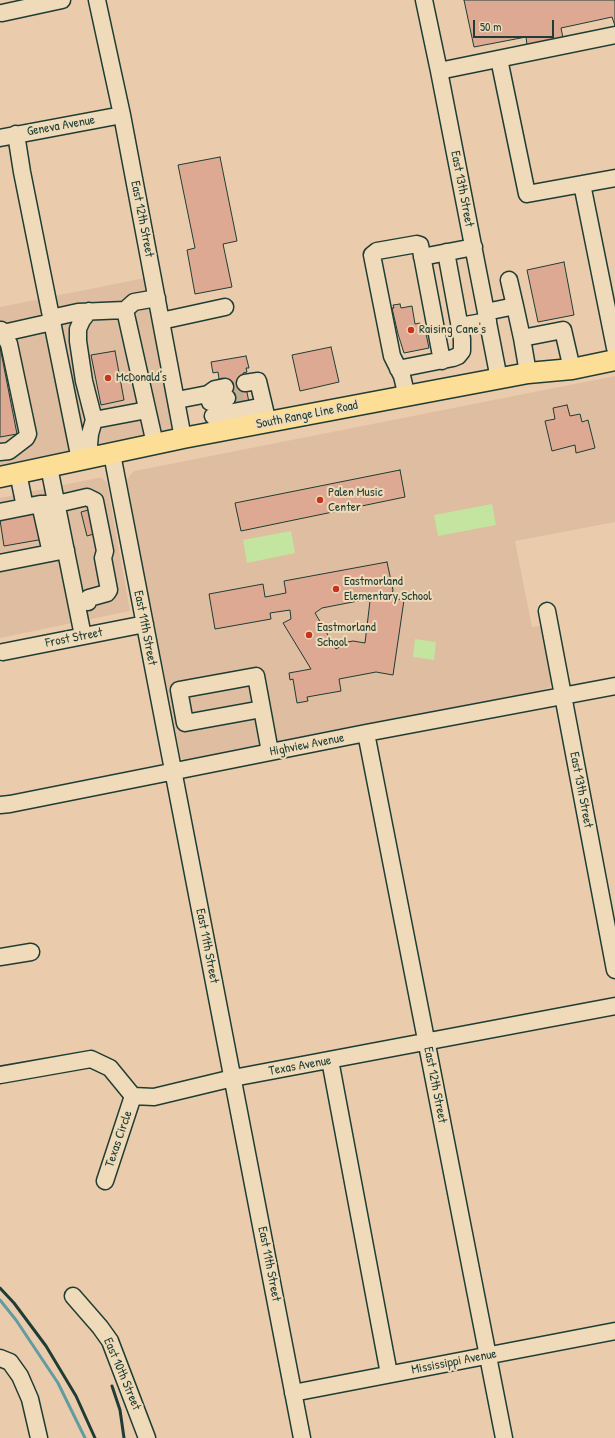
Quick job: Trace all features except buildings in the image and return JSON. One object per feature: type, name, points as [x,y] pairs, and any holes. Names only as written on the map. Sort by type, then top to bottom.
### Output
[{"type":"main road","name":"South Range Line Road","points":[[10,475],[183,438],[212,411],[257,399],[407,397],[528,374],[572,369],[615,360]]},
{"type":"street","points":[[2,13],[62,0]]},
{"type":"street","name":"East 12th Street","points":[[97,0],[122,115],[183,438]]},
{"type":"street","name":"East 13th Street","points":[[424,0],[500,379]]},
{"type":"street","points":[[439,71],[615,35]]},
{"type":"street","points":[[499,59],[527,194],[615,178]]},
{"type":"street","name":"Geneva Avenue","points":[[0,138],[122,115]]},
{"type":"street","points":[[16,134],[22,172],[52,320],[86,459]]},
{"type":"street","points":[[582,184],[615,348]]},
{"type":"street","points":[[407,397],[403,381],[392,356],[372,255],[377,251],[417,244],[420,245],[442,361]]},
{"type":"street","points":[[422,257],[474,247]]},
{"type":"street","points":[[398,368],[442,361],[456,357],[460,354],[462,339],[446,252]]},
{"type":"street","points":[[509,280],[522,338],[528,374]]},
{"type":"street","points":[[25,507],[10,475],[4,451],[26,438],[28,434],[9,344],[2,332],[78,312],[125,310],[134,302],[157,298]]},
{"type":"street","points":[[460,326],[515,306]]},
{"type":"street","points":[[161,321],[225,307]]},
{"type":"street","points":[[125,310],[155,444]]},
{"type":"street","points":[[86,459],[94,420],[84,381],[78,341],[78,329],[82,320],[89,312]]},
{"type":"street","points":[[522,338],[563,330],[572,369]]},
{"type":"street","points":[[177,400],[212,411],[226,393]]},
{"type":"street","points":[[94,420],[148,410]]},
{"type":"street","name":"East 11th Street","points":[[112,454],[302,1438]]},
{"type":"street","points":[[49,467],[57,504],[59,552]]},
{"type":"street","points":[[0,512],[40,504],[57,504],[88,497],[95,501],[105,551],[103,558],[109,590],[107,593],[89,598],[82,603]]},
{"type":"street","points":[[40,504],[59,552],[82,603],[83,636]]},
{"type":"street","points":[[0,563],[59,552]]},
{"type":"street","name":"East 13th Street","points":[[547,611],[615,970]]},
{"type":"street","name":"Frost Street","points":[[3,652],[145,624]]},
{"type":"street","points":[[262,709],[185,723],[179,690],[256,676],[270,752]]},
{"type":"street","name":"Highview Avenue","points":[[0,804],[10,804],[366,733],[615,686]]},
{"type":"street","name":"East 12th Street","points":[[366,733],[504,1438]]},
{"type":"street","points":[[0,949],[29,948],[0,957]]},
{"type":"street","name":"Texas Avenue","points":[[134,1096],[154,1097],[233,1078],[615,1006]]},
{"type":"street","points":[[0,1075],[91,1059],[110,1068],[134,1096]]},
{"type":"street","points":[[330,1060],[389,1374]]},
{"type":"street","name":"Texas Circle","points":[[104,1181],[134,1096]]},
{"type":"street","name":"East 10th Street","points":[[73,1296],[110,1341],[147,1438]]},
{"type":"street","name":"Mississippi Avenue","points":[[293,1392],[615,1331]]},
{"type":"street","points":[[2,1359],[10,1362],[20,1376],[30,1399],[39,1438]]},
{"type":"shaded area","points":[[145,278],[176,430],[0,467],[0,307]]},
{"type":"shaded area","name":"Eastmorland Elementary School","points":[[615,376],[615,522],[515,541],[532,627],[540,626],[551,681],[550,687],[542,690],[189,761],[181,758],[127,484],[127,480],[131,474],[135,471]]},
{"type":"shaded area","points":[[102,478],[107,483],[130,611],[0,638],[0,498]]},
{"type":"green space","points":[[492,504],[496,525],[438,536],[434,515]]},
{"type":"green space","points":[[291,531],[295,553],[247,563],[243,540]]},
{"type":"green space","points":[[415,639],[436,642],[434,660],[413,657]]},
{"type":"waterway","points":[[0,1300],[16,1320],[58,1383],[85,1438]]},
{"type":"tunnel","points":[[227,398],[247,394]]},
{"type":"railway","points":[[0,1288],[14,1303],[46,1346],[76,1396],[95,1438]]},
{"type":"railway","points":[[112,1386],[120,1410],[124,1438]]},
{"type":"place","name":"Raising Cane's","points":[[411,330]]},
{"type":"place","name":"McDonald's","points":[[108,378]]},
{"type":"place","name":"Palen Music Center","points":[[320,500]]},
{"type":"place","name":"Eastmorland Elementary School","points":[[336,589]]},
{"type":"place","name":"Eastmorland School","points":[[309,635]]}]
